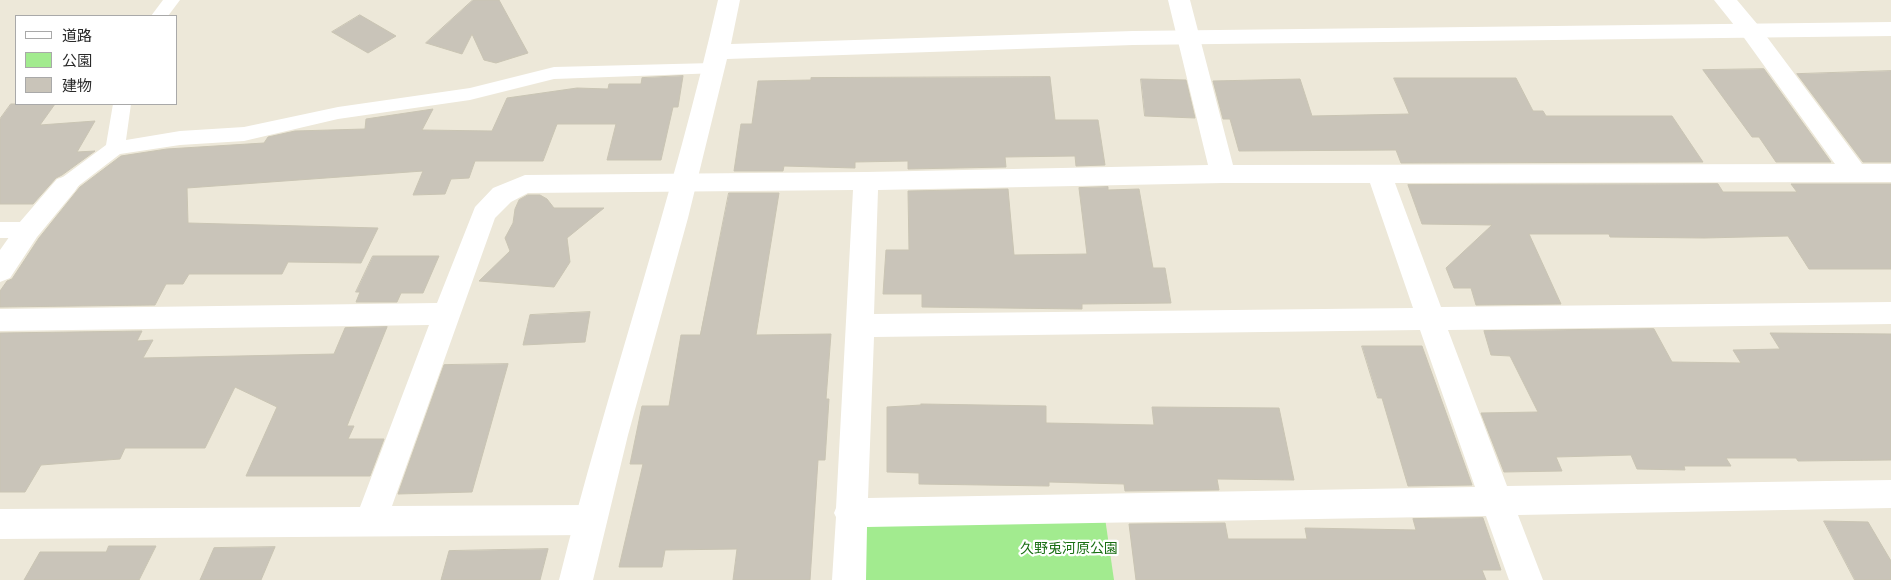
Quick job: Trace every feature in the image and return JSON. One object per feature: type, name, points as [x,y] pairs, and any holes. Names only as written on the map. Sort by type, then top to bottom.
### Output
[{"type":"street","points":[[576,580],[589,520],[685,183],[716,61],[729,0]]},
{"type":"street","points":[[1180,0],[1223,174]]},
{"type":"street","points":[[1725,0],[1750,30],[1856,174]]},
{"type":"street","points":[[716,61],[1189,38],[1891,29]]},
{"type":"street","points":[[370,522],[484,214],[502,195],[525,184],[866,181],[1223,174],[1891,173]]},
{"type":"street","points":[[1380,175],[1431,318],[1436,339],[1526,580]]},
{"type":"street","points":[[849,580],[850,514],[866,181]]},
{"type":"street","points":[[0,270],[28,230],[66,185]]},
{"type":"street","points":[[859,326],[1891,313]]},
{"type":"street","points":[[0,320],[446,314]]},
{"type":"street","points":[[850,514],[1891,494]]},
{"type":"street","points":[[0,524],[589,520]]},
{"type":"lane","points":[[160,15],[172,0]]},
{"type":"lane","points":[[66,185],[115,148],[180,138],[244,134],[338,113],[470,94],[554,73],[716,61]]},
{"type":"lane","points":[[115,148],[122,105]]},
{"type":"lane","points":[[0,230],[28,230]]},
{"type":"green space","name":"久野兎河原公園","points":[[1105,518],[1114,580],[858,580],[860,524]]},
{"type":"building","points":[[473,0],[499,0],[528,53],[496,63],[484,60],[472,34],[462,54],[426,43]]},
{"type":"building","points":[[360,15],[396,36],[368,53],[332,32]]},
{"type":"building","points":[[1764,69],[1831,162],[1776,162],[1759,137],[1752,137],[1703,70]]},
{"type":"building","points":[[1891,71],[1891,162],[1863,162],[1797,74]]},
{"type":"building","points":[[683,76],[678,107],[673,107],[661,160],[607,160],[616,124],[557,124],[543,161],[475,161],[469,178],[451,179],[445,194],[413,195],[423,171],[187,188],[188,223],[378,228],[361,263],[288,262],[282,274],[189,274],[183,284],[166,284],[155,305],[0,307],[0,291],[7,281],[12,279],[39,238],[80,187],[121,156],[167,149],[264,143],[268,137],[295,131],[365,129],[366,119],[433,109],[422,130],[492,131],[507,98],[577,88],[608,89],[609,84],[641,84],[642,78]]},
{"type":"building","points":[[1050,77],[1055,120],[1098,120],[1105,165],[1076,166],[1075,156],[1005,157],[1006,167],[908,169],[908,161],[855,162],[855,168],[784,166],[783,171],[734,171],[741,124],[752,124],[758,81],[811,80],[811,78]]},
{"type":"building","points":[[1394,78],[1516,78],[1533,111],[1543,111],[1546,116],[1672,116],[1703,162],[1401,163],[1396,150],[1239,151],[1230,119],[1223,119],[1213,81],[1300,79],[1312,116],[1409,114]]},
{"type":"building","points":[[1141,79],[1186,80],[1195,118],[1145,116]]},
{"type":"building","points":[[11,104],[54,105],[40,125],[95,121],[77,152],[95,151],[56,178],[33,204],[0,204],[0,119]]},
{"type":"building","points":[[1718,184],[1723,192],[1797,192],[1791,184],[1891,184],[1891,269],[1809,269],[1788,236],[1704,238],[1610,237],[1609,234],[1529,234],[1561,304],[1476,305],[1471,288],[1454,288],[1446,268],[1492,225],[1422,224],[1408,185]]},
{"type":"building","points":[[1108,187],[1108,190],[1139,189],[1153,268],[1165,268],[1171,303],[1082,304],[1082,309],[922,307],[922,294],[883,294],[886,250],[909,250],[908,191],[1008,189],[1014,255],[1087,254],[1079,188]]},
{"type":"building","points":[[729,193],[779,193],[756,335],[831,334],[826,399],[829,399],[825,460],[818,460],[810,580],[733,580],[737,549],[665,550],[662,567],[619,567],[643,464],[630,464],[642,406],[669,406],[681,335],[700,335]]},
{"type":"building","points":[[528,195],[540,195],[547,199],[554,208],[604,208],[567,238],[570,262],[554,287],[479,281],[510,251],[505,238],[513,223],[515,209],[519,200]]},
{"type":"building","points":[[373,256],[439,256],[423,293],[401,293],[397,302],[356,302],[360,292],[356,292]]},
{"type":"building","points":[[590,312],[585,342],[523,345],[530,315]]},
{"type":"building","points":[[387,327],[347,426],[354,426],[348,439],[384,439],[370,476],[246,476],[277,407],[235,387],[205,448],[125,448],[120,459],[41,465],[25,492],[0,492],[0,333],[142,331],[137,341],[153,340],[143,358],[334,354],[345,328]]},
{"type":"building","points":[[1654,329],[1672,362],[1741,363],[1733,350],[1780,349],[1770,333],[1891,334],[1891,460],[1798,461],[1796,458],[1726,458],[1731,466],[1684,466],[1685,470],[1637,469],[1631,455],[1556,457],[1562,471],[1504,472],[1481,413],[1538,412],[1510,356],[1491,355],[1484,331]]},
{"type":"building","points":[[1362,346],[1422,346],[1472,485],[1408,486],[1382,398],[1378,398]]},
{"type":"building","points":[[508,364],[472,492],[398,494],[444,365]]},
{"type":"building","points":[[921,404],[1046,406],[1046,423],[1154,425],[1152,407],[1279,408],[1294,480],[1217,479],[1219,490],[1125,491],[1124,484],[1049,482],[1049,486],[919,484],[919,473],[887,472],[887,407]]},
{"type":"building","points":[[1483,518],[1501,570],[1482,570],[1486,580],[1136,580],[1129,524],[1225,523],[1228,539],[1307,539],[1305,528],[1416,530],[1413,519]]},
{"type":"building","points":[[1824,521],[1868,522],[1891,561],[1891,580],[1855,580]]},
{"type":"building","points":[[109,546],[156,546],[139,580],[24,580],[40,552],[106,552]]},
{"type":"building","points":[[275,547],[261,580],[200,580],[214,548]]},
{"type":"building","points":[[548,549],[540,580],[441,580],[449,551]]}]
